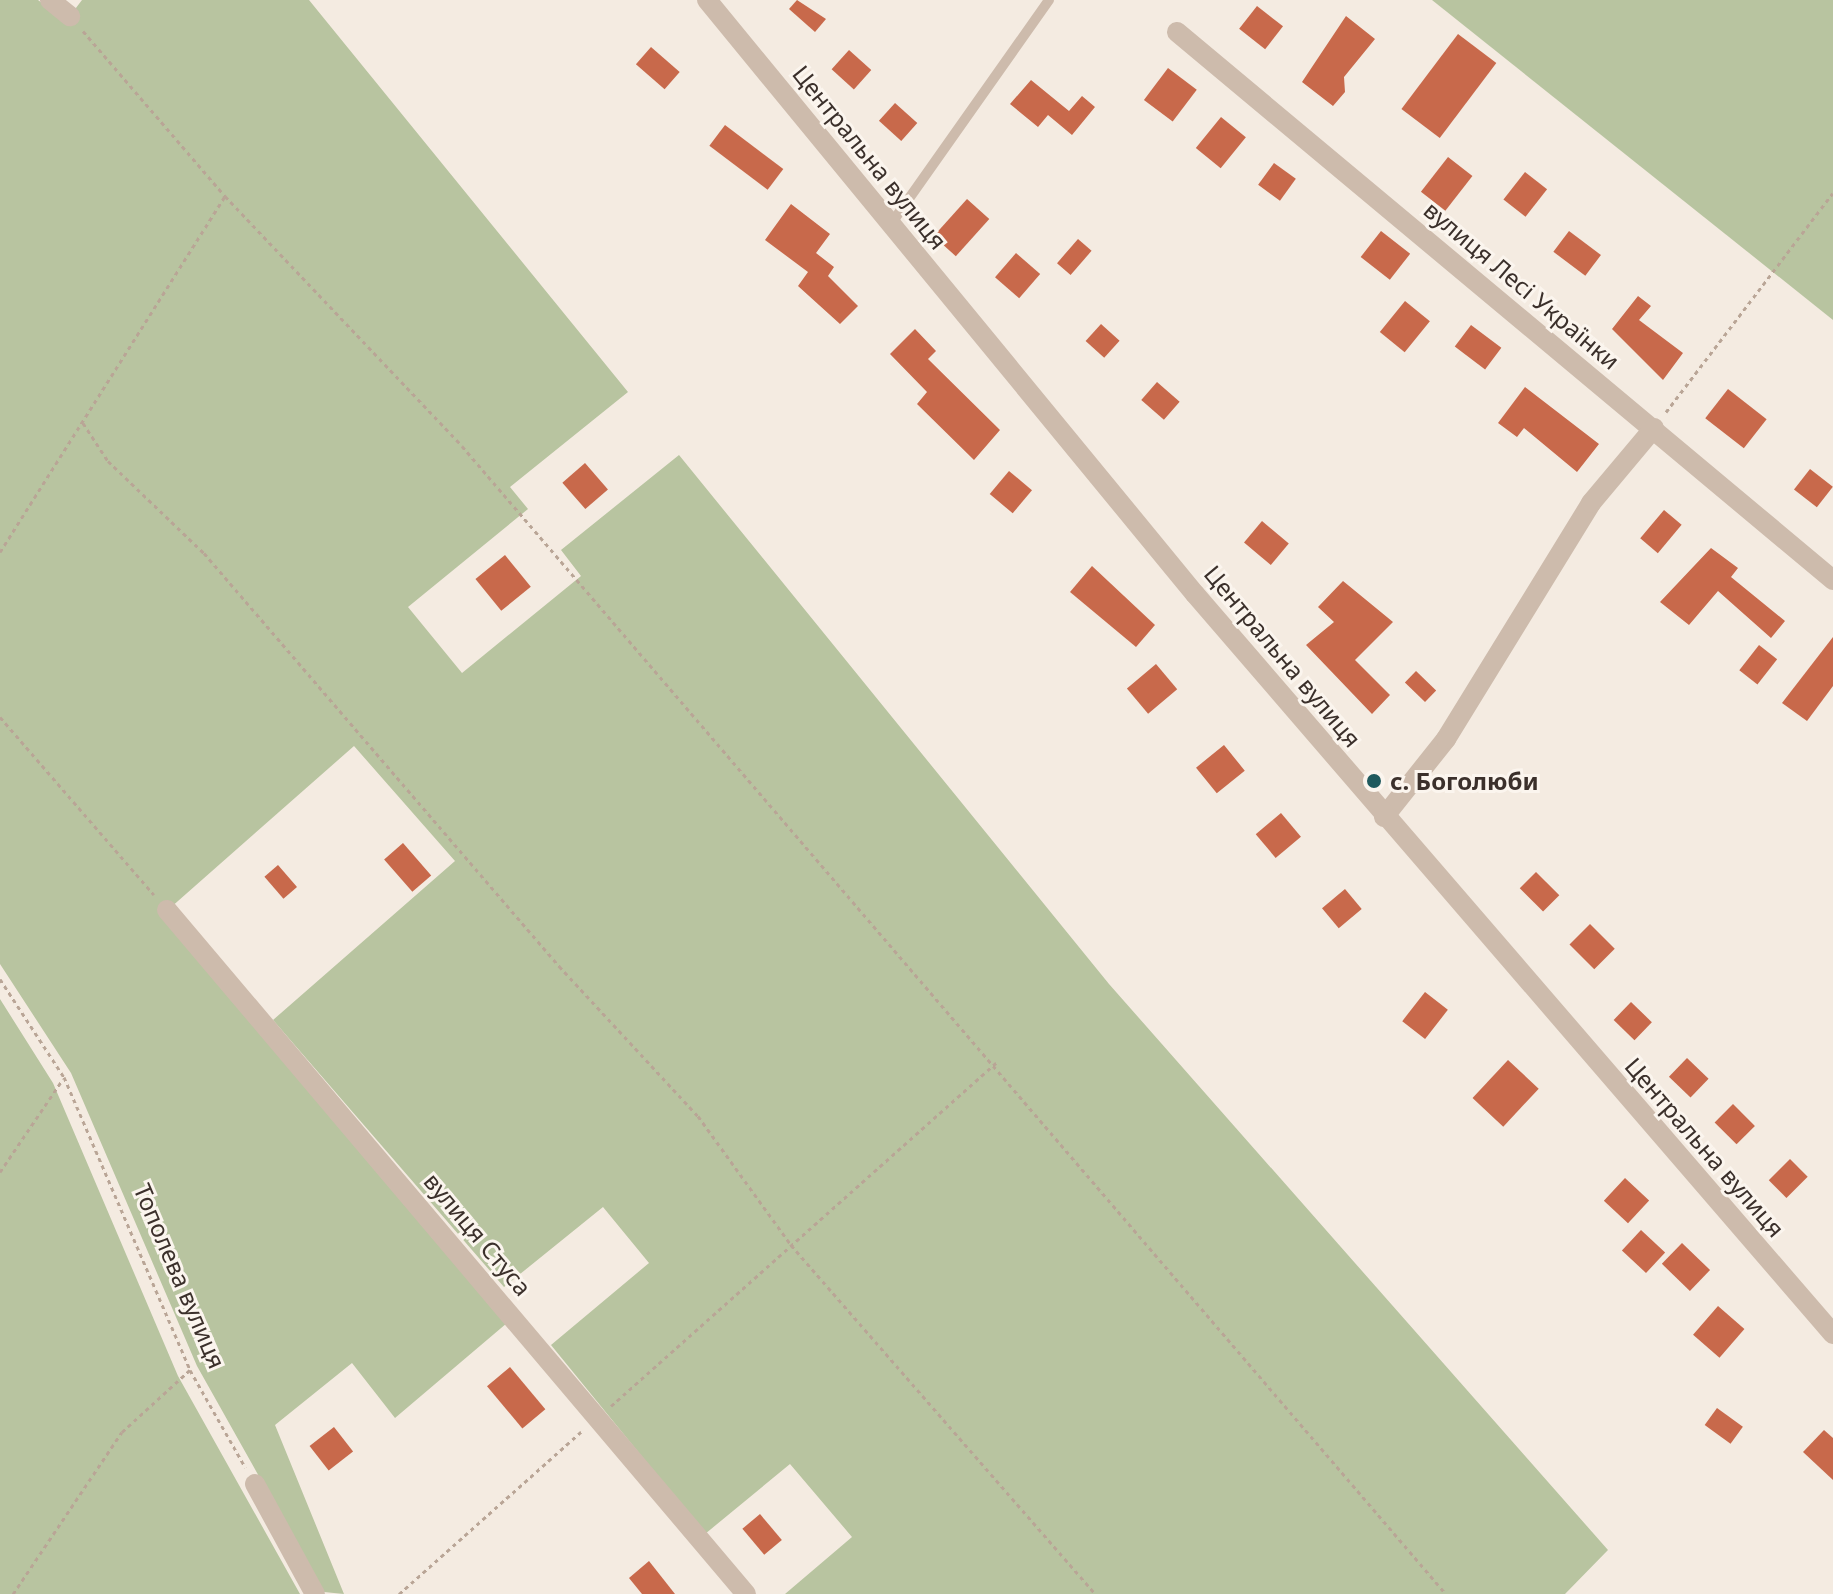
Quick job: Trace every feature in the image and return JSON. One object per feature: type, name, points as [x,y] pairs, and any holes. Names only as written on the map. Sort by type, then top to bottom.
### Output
[{"type":"street","points":[[50,0],[70,16]]},
{"type":"street","name":"Центральна вулиця","points":[[707,0],[1384,817],[1833,1334]]},
{"type":"street","name":"вулиця Лесі Українки","points":[[1177,32],[1833,580]]},
{"type":"street","points":[[1384,817],[1446,739],[1591,503],[1654,428]]},
{"type":"street","name":"вулиця Стуса","points":[[167,910],[746,1594]]},
{"type":"street","points":[[255,1484],[315,1594]]},
{"type":"lane","points":[[891,224],[1049,0]]},
{"type":"path","points":[[70,16],[225,196],[462,446],[996,1063],[1446,1594]]},
{"type":"path","points":[[1654,428],[1833,193]]},
{"type":"path","points":[[0,552],[225,196]]},
{"type":"path","points":[[83,423],[108,461],[204,553],[559,966],[698,1116],[791,1245],[1095,1594]]},
{"type":"path","points":[[0,717],[167,910]]},
{"type":"path","name":"Тополева вулиця","points":[[0,979],[64,1077],[190,1370],[255,1484]]},
{"type":"path","points":[[399,1594],[996,1063]]},
{"type":"path","points":[[0,1172],[64,1077]]},
{"type":"path","points":[[13,1594],[122,1432],[190,1370]]},
{"type":"green space","points":[[0,0],[38,0],[66,21],[82,0],[309,0],[628,392],[510,487],[528,509],[408,607],[462,673],[581,576],[561,550],[679,455],[1109,984],[1608,1550],[1565,1594],[785,1594],[852,1537],[790,1464],[705,1534],[551,1345],[649,1263],[603,1207],[504,1287],[273,1020],[455,861],[354,746],[161,916],[507,1323],[395,1418],[352,1363],[275,1425],[344,1594],[324,1592],[197,1366],[71,1073],[0,964]]},
{"type":"green space","points":[[1432,0],[1833,0],[1833,320]]},
{"type":"green space","points":[[0,999],[53,1083],[178,1376],[300,1594],[0,1594]]},
{"type":"building","points":[[797,0],[826,19],[815,32],[789,9]]},
{"type":"building","points":[[1257,6],[1283,26],[1265,49],[1239,29]]},
{"type":"building","points":[[1346,16],[1375,39],[1344,77],[1345,92],[1333,106],[1302,82]]},
{"type":"building","points":[[1458,34],[1496,63],[1440,138],[1401,109]]},
{"type":"building","points":[[651,47],[680,72],[665,89],[636,64]]},
{"type":"building","points":[[849,50],[871,70],[854,89],[832,69]]},
{"type":"building","points":[[1168,68],[1197,90],[1173,122],[1144,100]]},
{"type":"building","points":[[1031,80],[1069,111],[1082,96],[1095,107],[1072,135],[1048,115],[1038,127],[1010,104]]},
{"type":"building","points":[[895,103],[917,123],[901,141],[879,121]]},
{"type":"building","points":[[1221,117],[1246,137],[1221,168],[1196,148]]},
{"type":"building","points":[[725,125],[783,169],[768,190],[709,146]]},
{"type":"building","points":[[1448,157],[1472,176],[1445,211],[1421,192]]},
{"type":"building","points":[[1274,163],[1296,179],[1280,201],[1258,185]]},
{"type":"building","points":[[1525,172],[1547,189],[1526,217],[1503,200]]},
{"type":"building","points":[[967,199],[989,219],[956,256],[934,236]]},
{"type":"building","points":[[791,204],[830,234],[816,253],[834,267],[828,276],[858,306],[840,324],[798,286],[808,272],[765,240]]},
{"type":"building","points":[[1381,231],[1410,254],[1390,280],[1361,257]]},
{"type":"building","points":[[1569,231],[1601,255],[1585,276],[1553,252]]},
{"type":"building","points":[[1078,239],[1092,251],[1071,275],[1057,263]]},
{"type":"building","points":[[1016,253],[1040,274],[1019,298],[995,277]]},
{"type":"building","points":[[1638,296],[1651,306],[1639,320],[1683,353],[1663,380],[1612,329]]},
{"type":"building","points":[[1405,301],[1430,321],[1405,352],[1380,332]]},
{"type":"building","points":[[1101,324],[1120,341],[1104,358],[1086,341]]},
{"type":"building","points":[[1471,325],[1501,348],[1485,369],[1455,347]]},
{"type":"building","points":[[915,329],[936,351],[928,359],[1000,430],[974,460],[917,404],[927,392],[890,354]]},
{"type":"building","points":[[1157,382],[1180,402],[1164,420],[1141,400]]},
{"type":"building","points":[[1525,387],[1599,444],[1577,472],[1524,428],[1517,437],[1498,423]]},
{"type":"building","points":[[1728,389],[1767,419],[1744,448],[1705,418]]},
{"type":"building","points":[[585,463],[608,489],[585,509],[562,483]]},
{"type":"building","points":[[1810,469],[1833,487],[1817,507],[1794,489]]},
{"type":"building","points":[[1009,471],[1032,490],[1013,513],[990,494]]},
{"type":"building","points":[[1664,510],[1682,525],[1658,553],[1640,538]]},
{"type":"building","points":[[1262,521],[1289,543],[1271,565],[1244,542]]},
{"type":"building","points":[[1711,548],[1738,568],[1731,577],[1785,621],[1771,638],[1718,591],[1689,625],[1660,602]]},
{"type":"building","points":[[505,555],[531,587],[501,611],[475,579]]},
{"type":"building","points":[[1092,566],[1155,625],[1136,647],[1070,592]]},
{"type":"building","points":[[1343,581],[1393,622],[1355,660],[1390,695],[1372,714],[1306,645],[1334,622],[1318,607]]},
{"type":"building","points":[[1833,637],[1833,686],[1807,721],[1782,703]]},
{"type":"building","points":[[1759,645],[1777,659],[1757,684],[1739,670]]},
{"type":"building","points":[[1156,664],[1177,689],[1148,714],[1127,688]]},
{"type":"building","points":[[1416,671],[1436,690],[1425,702],[1405,683]]},
{"type":"building","points":[[1224,745],[1245,771],[1217,793],[1196,768]]},
{"type":"building","points":[[1281,813],[1301,837],[1276,858],[1256,834]]},
{"type":"building","points":[[403,843],[431,875],[412,892],[384,859]]},
{"type":"building","points":[[278,865],[297,887],[283,899],[264,877]]},
{"type":"building","points":[[1536,872],[1559,895],[1543,912],[1520,888]]},
{"type":"building","points":[[1345,889],[1362,909],[1339,928],[1322,908]]},
{"type":"building","points":[[1590,924],[1615,949],[1594,969],[1569,945]]},
{"type":"building","points":[[1425,992],[1448,1010],[1425,1039],[1402,1021]]},
{"type":"building","points":[[1631,1002],[1652,1022],[1634,1040],[1614,1020]]},
{"type":"building","points":[[1687,1058],[1709,1079],[1691,1098],[1669,1077]]},
{"type":"building","points":[[1508,1060],[1539,1089],[1503,1127],[1473,1098]]},
{"type":"building","points":[[1733,1104],[1755,1126],[1737,1144],[1715,1122]]},
{"type":"building","points":[[1790,1159],[1808,1177],[1786,1198],[1769,1180]]},
{"type":"building","points":[[1625,1178],[1649,1201],[1628,1223],[1604,1201]]},
{"type":"building","points":[[1641,1230],[1665,1253],[1646,1273],[1622,1250]]},
{"type":"building","points":[[1682,1243],[1710,1270],[1690,1291],[1662,1264]]},
{"type":"building","points":[[1718,1306],[1744,1329],[1719,1358],[1693,1335]]},
{"type":"building","points":[[510,1367],[545,1409],[522,1428],[487,1386]]},
{"type":"building","points":[[1717,1408],[1743,1427],[1731,1444],[1705,1425]]},
{"type":"building","points":[[334,1427],[353,1451],[329,1471],[310,1446]]},
{"type":"building","points":[[1824,1430],[1833,1438],[1833,1480],[1803,1452]]},
{"type":"building","points":[[760,1514],[782,1540],[764,1555],[742,1529]]},
{"type":"building","points":[[649,1561],[675,1594],[642,1594],[629,1578]]},
{"type":"place","name":"с. Боголюби","points":[[1374,781]]}]
